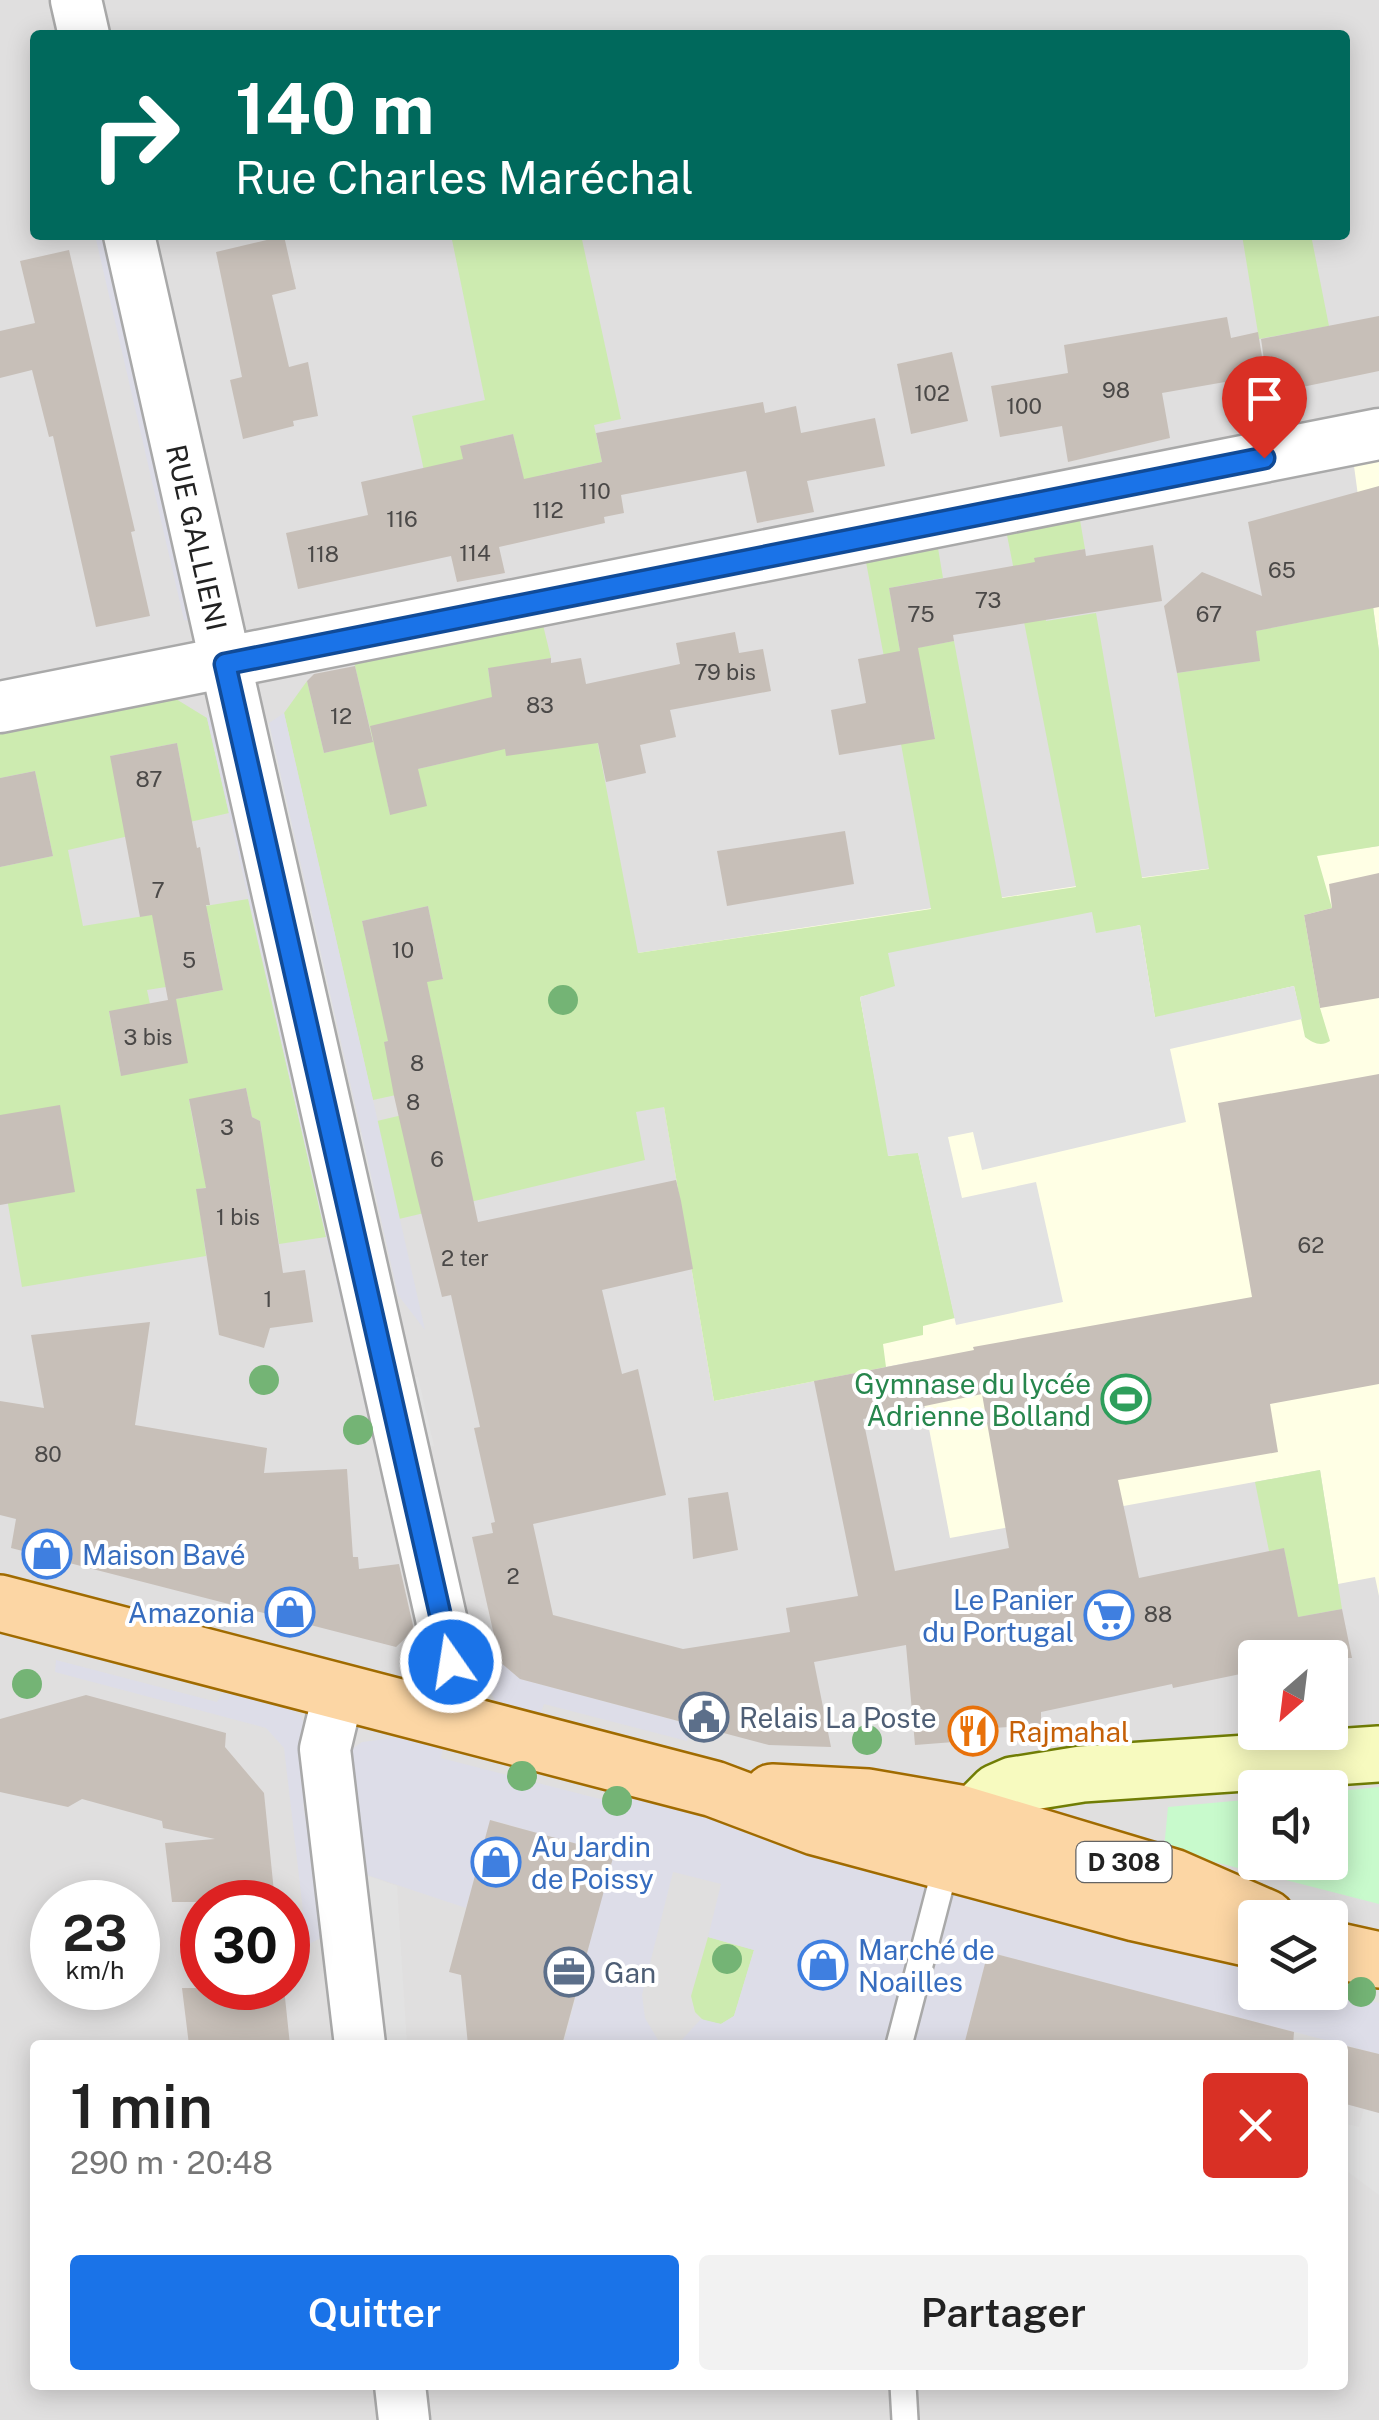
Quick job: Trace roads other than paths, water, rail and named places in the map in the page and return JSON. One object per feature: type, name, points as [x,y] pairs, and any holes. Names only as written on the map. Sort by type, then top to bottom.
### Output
[{"type":"main road","name":"D 308","points":[[0,1603],[714,1789],[868,1797],[962,1848],[1066,1868],[1173,1877],[1238,1906]]},
{"type":"main road","name":"D 308","points":[[1066,1868],[1198,1929],[1238,1937]]},
{"type":"street","points":[[76,0],[83,30]]},
{"type":"street","name":"RUE GALLIENI","points":[[130,240],[451,1662],[440,1717]]},
{"type":"street","points":[[0,707],[1379,434]]},
{"type":"street","points":[[339,1691],[325,1749],[359,2040]]},
{"type":"street","points":[[962,1848],[980,1808],[997,1792],[1013,1785],[1126,1770],[1379,1754]]},
{"type":"street","points":[[1066,1868],[1092,1804],[1126,1770]]},
{"type":"street","points":[[401,2390],[404,2420]]},
{"type":"lane","points":[[901,2040],[962,1848]]},
{"type":"lane","points":[[903,2390],[905,2420]]},
{"type":"place","name":"Gymnase du lycée Adrienne Bolland","points":[[1126,1399]]},
{"type":"place","name":"Maison Bavé","points":[[47,1554]]},
{"type":"place","name":"Amazonia","points":[[290,1612]]},
{"type":"place","name":"Le Panier du Portugal","points":[[1109,1615]]},
{"type":"place","name":"Relais La Poste","points":[[704,1717]]},
{"type":"place","name":"Rajmahal","points":[[973,1731]]},
{"type":"place","name":"Au Jardin de Poissy","points":[[496,1862]]},
{"type":"place","name":"Marché de Noailles","points":[[823,1965]]},
{"type":"place","name":"Gan","points":[[569,1972]]}]
